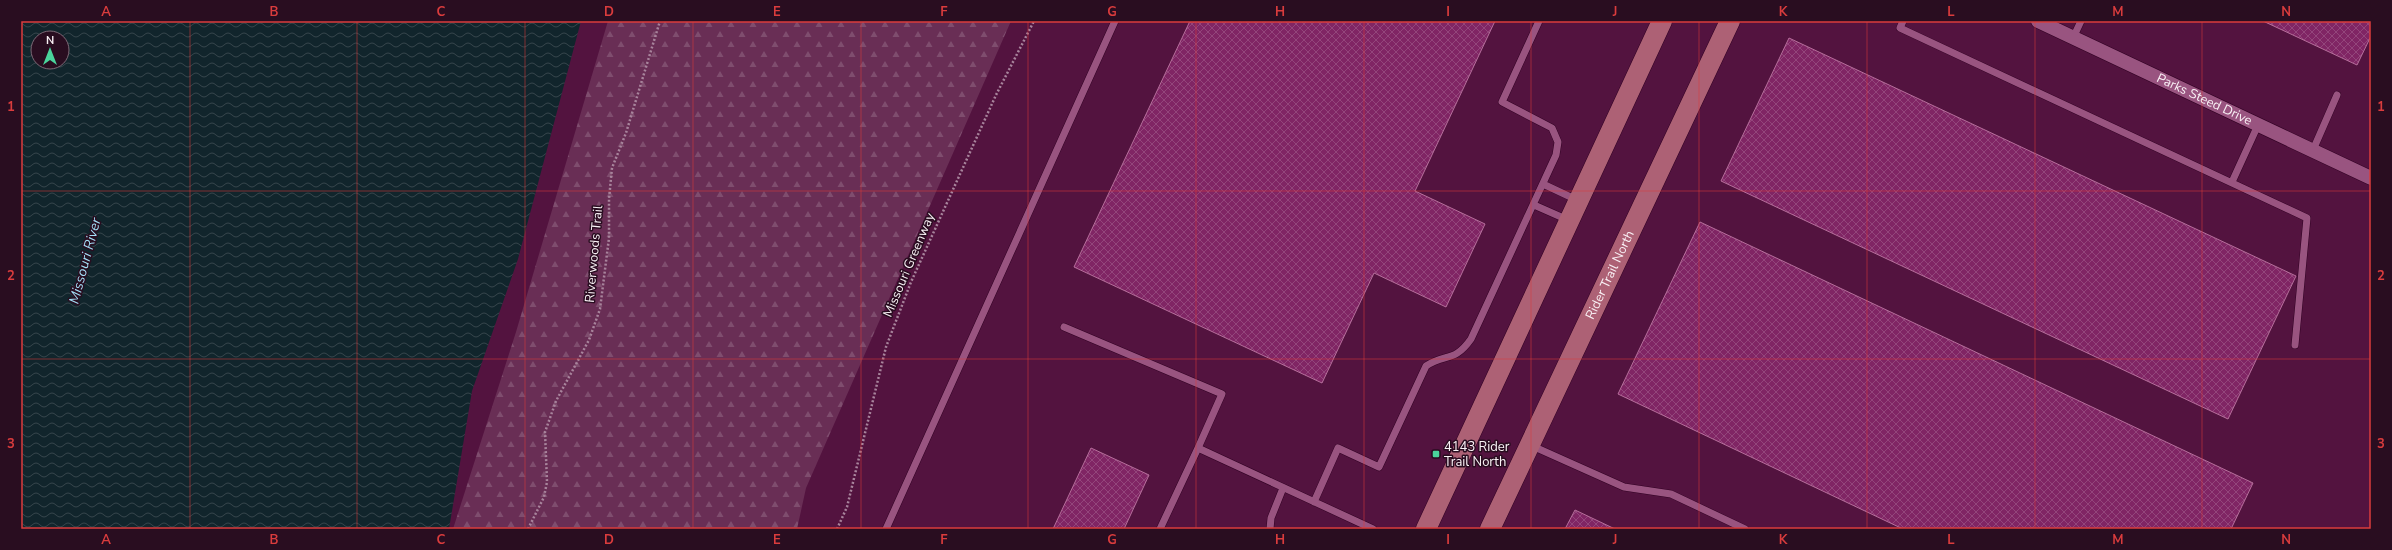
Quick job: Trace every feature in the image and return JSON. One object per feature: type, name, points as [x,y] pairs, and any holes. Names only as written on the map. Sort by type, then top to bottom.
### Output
[{"type":"street","points":[[1426,529],[1577,200],[1662,21]]},
{"type":"street","name":"Rider Trail North","points":[[1490,529],[1730,21]]},
{"type":"street","name":"Parks Steed Drive","points":[[2038,21],[2371,178]]},
{"type":"lane","points":[[886,529],[1115,21]]},
{"type":"lane","points":[[1314,502],[1338,448],[1380,467],[1426,366],[1434,361],[1458,355],[1471,339],[1534,205],[1556,155],[1558,142],[1552,128],[1502,102],[1539,21]]},
{"type":"lane","points":[[1903,21],[1900,28],[2307,218],[2295,345]]},
{"type":"lane","points":[[2073,38],[2081,21]]},
{"type":"lane","points":[[2313,150],[2337,95]]},
{"type":"lane","points":[[2232,182],[2258,124]]},
{"type":"lane","points":[[1543,184],[1577,200]]},
{"type":"lane","points":[[1534,205],[1568,220]]},
{"type":"lane","points":[[1064,327],[1222,394],[1160,529]]},
{"type":"lane","points":[[1530,445],[1624,486],[1671,494],[1745,529]]},
{"type":"lane","points":[[1198,448],[1373,529]]},
{"type":"lane","points":[[1270,529],[1271,518],[1283,488]]},
{"type":"path","name":"Riverwoods Trail","points":[[528,529],[544,497],[547,482],[545,432],[556,401],[589,340],[600,309],[608,238],[612,168],[626,133],[660,21]]},
{"type":"path","name":"Missouri Greenway","points":[[837,529],[847,507],[886,347],[908,289],[996,95],[1034,21]]},
{"type":"green space","points":[[608,21],[1011,21],[806,488],[797,529],[453,529],[516,332]]},
{"type":"water","name":"Missouri River","points":[[21,21],[581,21],[518,259],[472,391],[449,529],[21,529]]},
{"type":"building","points":[[1190,21],[1495,21],[1415,191],[1485,224],[1446,307],[1374,273],[1322,383],[1074,267]]},
{"type":"building","points":[[2263,21],[2371,21],[2371,36],[2357,65]]},
{"type":"building","points":[[1789,38],[2296,276],[2228,419],[1721,181]]},
{"type":"building","points":[[1700,222],[2253,483],[2231,529],[1903,529],[1618,394]]},
{"type":"building","points":[[1091,448],[1149,475],[1124,529],[1053,529]]},
{"type":"building","points":[[1575,510],[1615,529],[1565,529]]},
{"type":"place","name":"4143 Rider Trail North","points":[[1436,454]]}]
